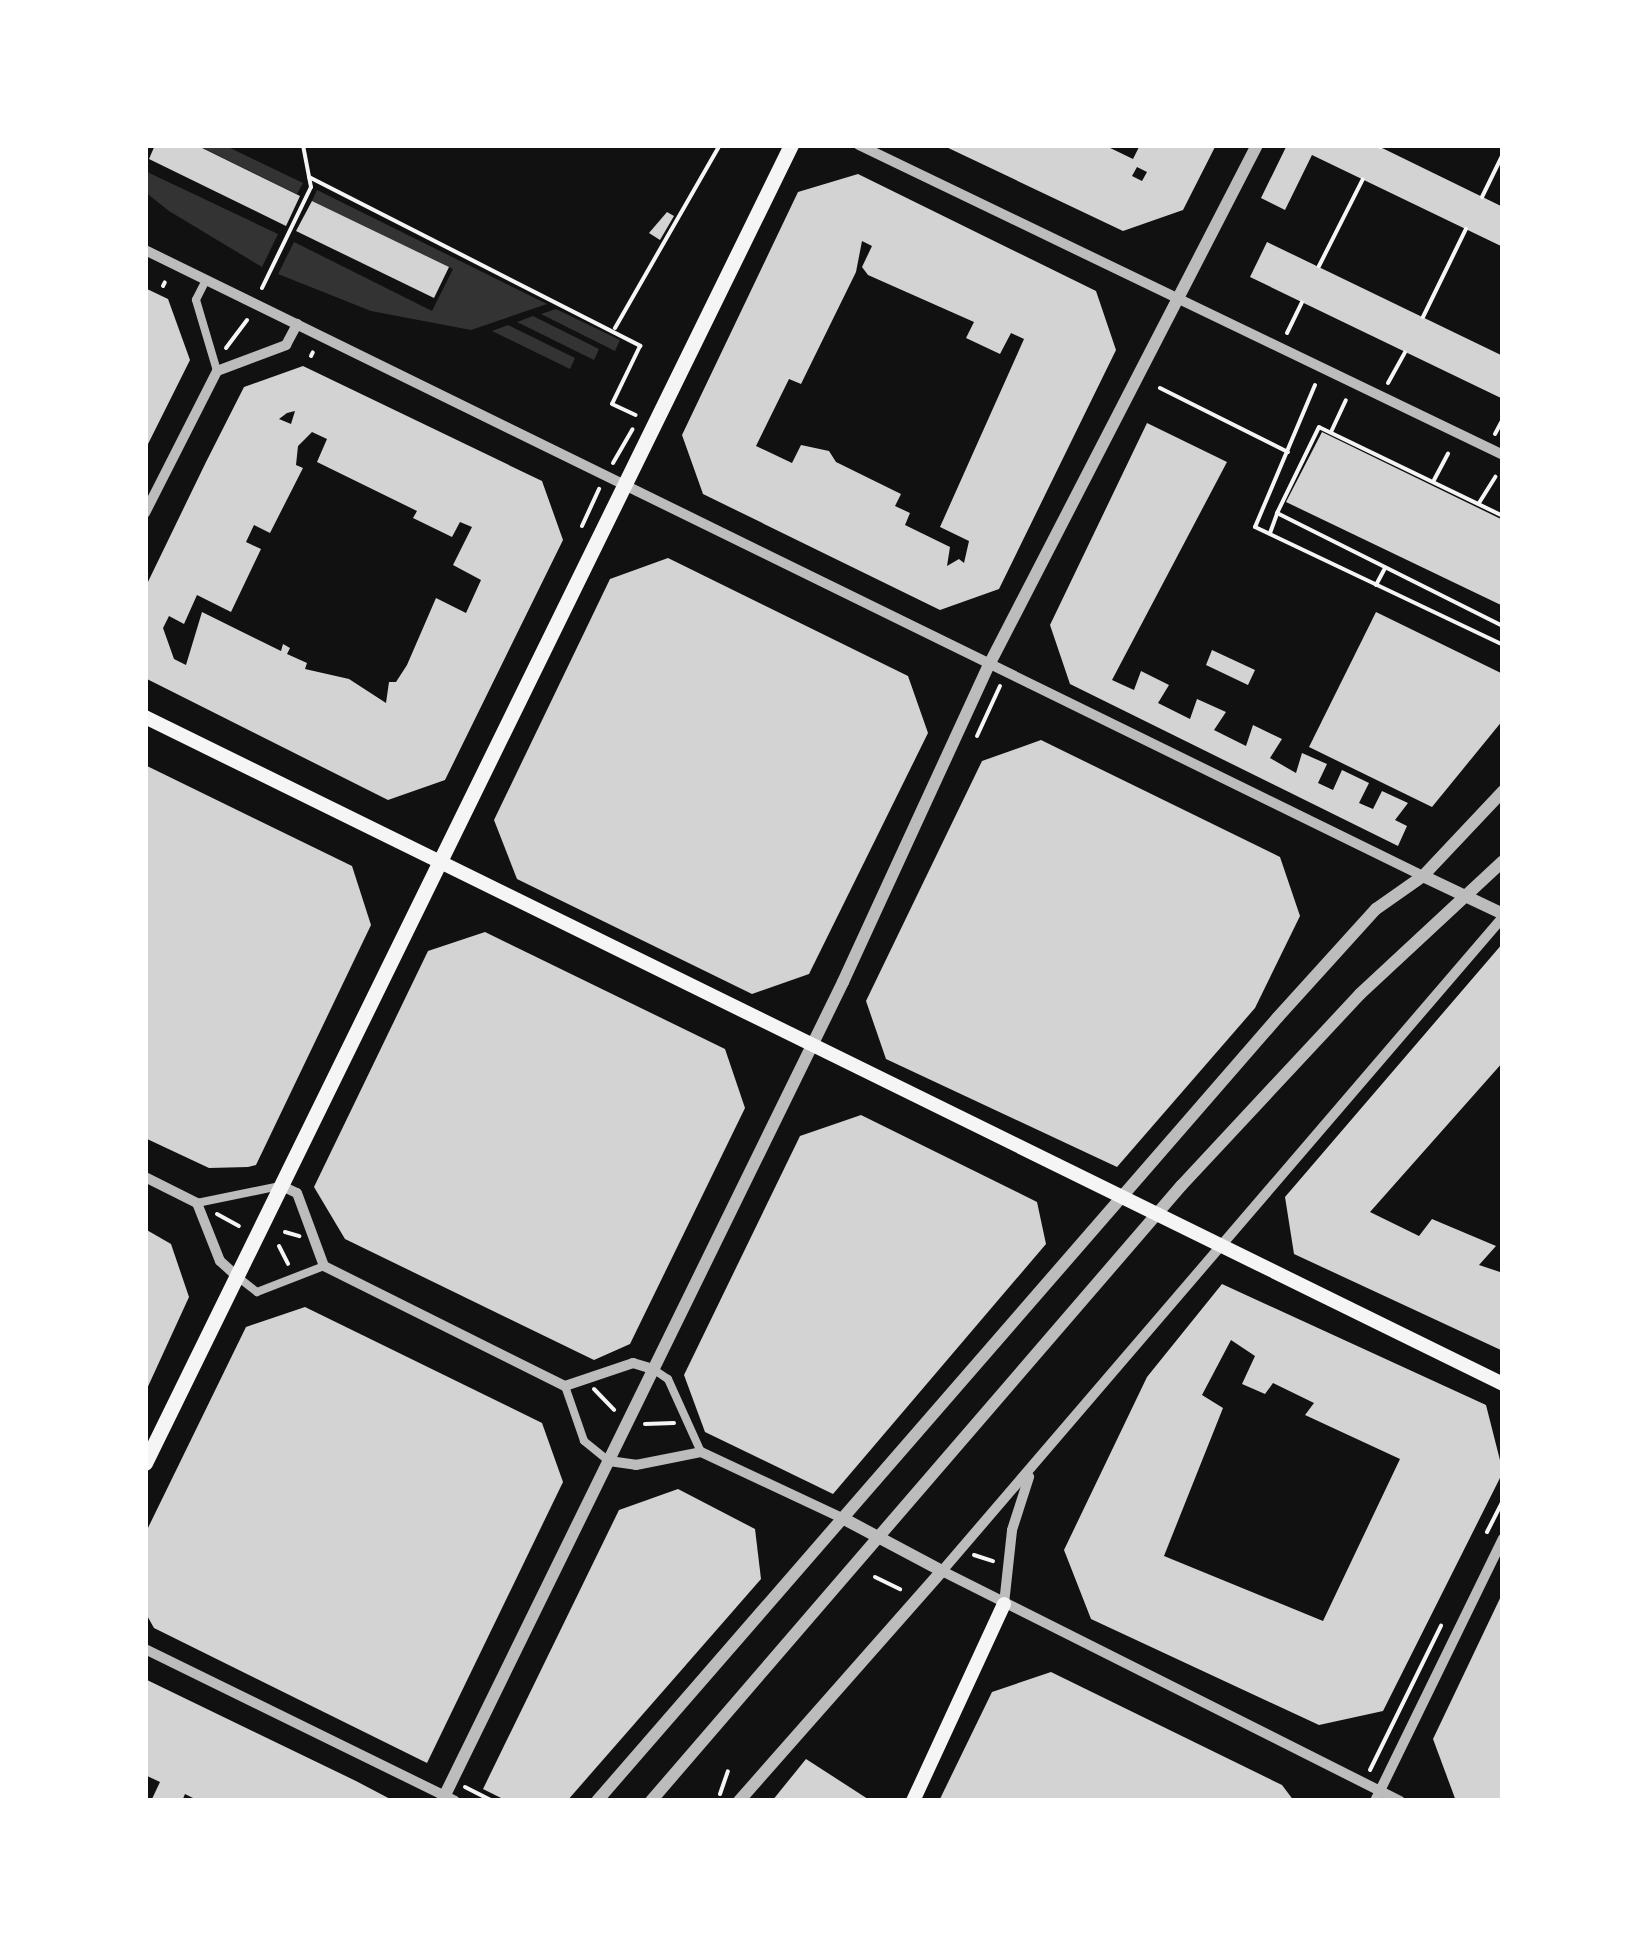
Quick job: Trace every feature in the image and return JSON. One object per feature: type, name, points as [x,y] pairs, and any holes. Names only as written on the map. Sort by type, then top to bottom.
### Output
[{"type":"main road","points":[[145,1462],[628,486],[790,145]]},
{"type":"main road","points":[[145,716],[1503,1384]]},
{"type":"main road","points":[[913,1801],[1004,1604]]},
{"type":"street","points":[[859,145],[1180,296],[1503,455]]},
{"type":"street","points":[[145,1649],[447,1799],[814,1043],[990,663],[1257,145]]},
{"type":"street","points":[[145,250],[1503,916],[1063,1424],[1030,1471],[739,1801]]},
{"type":"street","points":[[206,280],[196,300],[217,371]]},
{"type":"street","points":[[145,513],[217,371],[286,345],[297,324]]},
{"type":"street","points":[[597,1801],[1122,1195],[1376,909],[1422,876],[1503,791]]},
{"type":"street","points":[[652,1801],[1159,1212],[1360,994],[1503,861]]},
{"type":"street","points":[[145,1177],[197,1203],[268,1183],[297,1193],[324,1266],[565,1386],[584,1441],[609,1461],[636,1465],[702,1452],[844,1519],[1004,1604],[1364,1782],[1377,1796],[1400,1801]]},
{"type":"street","points":[[197,1203],[214,1247],[239,1278],[257,1292],[324,1266]]},
{"type":"street","points":[[565,1386],[633,1363],[653,1369],[668,1379],[702,1452]]},
{"type":"street","points":[[1004,1604],[1012,1530],[1030,1471]]},
{"type":"street","points":[[1377,1796],[1503,1539]]},
{"type":"path","points":[[261,290],[311,187],[302,145]]},
{"type":"path","points":[[614,328],[718,147],[708,145]]},
{"type":"path","points":[[1482,197],[1503,154]]},
{"type":"path","points":[[309,176],[614,328],[640,346],[612,404],[636,415]]},
{"type":"path","points":[[1319,266],[1363,178]]},
{"type":"path","points":[[1423,316],[1466,230]]},
{"type":"path","points":[[1287,334],[1302,302]]},
{"type":"path","points":[[217,371],[230,339],[247,320]]},
{"type":"path","points":[[1388,383],[1405,352]]},
{"type":"path","points":[[1315,385],[1254,526],[1503,645]]},
{"type":"path","points":[[1160,388],[1288,452]]},
{"type":"path","points":[[1330,433],[1346,400]]},
{"type":"path","points":[[1495,434],[1503,418]]},
{"type":"path","points":[[1270,532],[1319,427],[1503,516]]},
{"type":"path","points":[[1432,482],[1448,454]]},
{"type":"path","points":[[1478,504],[1494,477]]},
{"type":"path","points":[[1277,514],[1503,626]]},
{"type":"path","points":[[1376,586],[1386,566]]},
{"type":"path","points":[[279,1246],[294,1279]]},
{"type":"path","points":[[589,1377],[600,1402],[619,1412]]},
{"type":"path","points":[[645,1424],[660,1428],[688,1418]]},
{"type":"path","points":[[970,1553],[995,1562]]},
{"type":"path","points":[[875,1576],[900,1590]]},
{"type":"path","points":[[1364,1782],[1404,1702]]},
{"type":"path","points":[[720,1794],[728,1771]]},
{"type":"path","points":[[471,1790],[492,1801]]},
{"type":"shaded area","points":[[197,145],[224,145],[303,183],[297,194]]},
{"type":"shaded area","points":[[145,171],[278,234],[262,267],[169,211],[145,192]]},
{"type":"shaded area","points":[[317,190],[547,304],[471,330],[371,311],[278,274],[294,242],[432,311],[453,269],[312,201]]},
{"type":"shaded area","points":[[556,309],[620,340],[615,351],[541,314]]},
{"type":"shaded area","points":[[533,316],[599,349],[594,360],[517,322]]},
{"type":"shaded area","points":[[508,325],[575,358],[570,369],[492,331]]},
{"type":"building","points":[[155,145],[196,145],[300,196],[286,226],[149,159]]},
{"type":"building","points":[[942,145],[1104,145],[1133,159],[1140,145],[1216,145],[1183,210],[1123,231]],"holes":[[[1137,167],[1147,172],[1142,181],[1132,176]]]},
{"type":"building","points":[[1287,145],[1376,145],[1503,207],[1503,247],[1312,155],[1285,210],[1261,198]]},
{"type":"building","points":[[858,174],[1096,291],[1116,350],[999,589],[940,610],[703,494],[682,435],[798,192]],"holes":[[[862,241],[872,246],[862,267],[868,275],[974,322],[966,338],[1000,354],[1011,333],[1024,339],[940,527],[969,541],[964,563],[959,559],[947,566],[950,547],[905,525],[910,513],[895,506],[901,494],[836,462],[829,451],[801,445],[792,463],[756,446],[789,379],[801,384],[856,272]]]},
{"type":"building","points":[[312,201],[449,267],[434,298],[296,231]]},
{"type":"building","points":[[667,212],[674,216],[660,240],[649,233]]},
{"type":"building","points":[[1267,242],[1503,356],[1503,399],[1250,277]]},
{"type":"building","points":[[145,288],[168,299],[190,360],[145,450]]},
{"type":"building","points":[[303,366],[542,481],[563,540],[445,780],[388,800],[145,678],[145,588],[244,387]],"holes":[[[295,411],[291,424],[279,419],[287,413]],[[312,432],[327,439],[317,462],[417,511],[413,518],[452,537],[460,522],[472,527],[453,565],[481,580],[466,613],[436,598],[407,665],[396,682],[389,682],[386,703],[349,679],[305,669],[307,663],[287,654],[290,648],[283,644],[281,651],[202,612],[186,665],[174,659],[163,628],[169,616],[184,624],[197,595],[231,612],[261,549],[246,542],[254,525],[270,533],[303,468],[296,465],[298,446]]]},
{"type":"building","points":[[1147,423],[1227,462],[1112,680],[1134,690],[1141,671],[1169,685],[1158,703],[1190,719],[1197,699],[1226,712],[1214,730],[1246,746],[1253,725],[1282,739],[1270,758],[1296,773],[1302,753],[1327,764],[1318,783],[1333,790],[1342,770],[1369,783],[1359,803],[1373,809],[1382,791],[1408,803],[1395,820],[1407,826],[1398,846],[1070,684],[1050,625]]},
{"type":"building","points":[[1322,432],[1503,520],[1503,606],[1286,502]]},
{"type":"building","points":[[668,558],[908,676],[928,733],[809,974],[752,994],[517,879],[494,820],[610,579]]},
{"type":"building","points":[[1376,612],[1503,674],[1503,720],[1432,807],[1309,747]]},
{"type":"building","points":[[1212,650],[1255,670],[1248,685],[1206,665]]},
{"type":"building","points":[[1041,740],[1280,857],[1300,916],[1255,1008],[1117,1167],[886,1059],[866,1001],[982,761]]},
{"type":"building","points":[[145,765],[352,866],[371,925],[256,1165],[209,1168],[145,1138]]},
{"type":"building","points":[[485,932],[725,1049],[745,1108],[630,1344],[594,1360],[345,1239],[314,1187],[428,951]]},
{"type":"building","points":[[1503,943],[1503,1062],[1370,1212],[1419,1236],[1432,1219],[1496,1246],[1479,1265],[1503,1273],[1503,1351],[1294,1254],[1285,1197]]},
{"type":"building","points":[[861,1115],[1037,1202],[1046,1244],[833,1494],[705,1432],[684,1375],[800,1136]]},
{"type":"building","points":[[145,1229],[171,1244],[189,1297],[145,1393]]},
{"type":"building","points":[[1222,1284],[1486,1405],[1503,1472],[1383,1711],[1319,1725],[1091,1619],[1064,1550],[1147,1377]],"holes":[[[1231,1340],[1255,1356],[1242,1384],[1265,1394],[1273,1383],[1314,1403],[1305,1415],[1400,1459],[1323,1621],[1164,1556],[1223,1408],[1202,1395]]]},
{"type":"building","points":[[305,1307],[542,1423],[563,1482],[427,1763],[154,1628],[145,1612],[145,1534],[246,1327]]},
{"type":"building","points":[[678,1489],[755,1529],[761,1579],[567,1801],[507,1801],[483,1789],[619,1510]]},
{"type":"building","points":[[1503,1592],[1503,1801],[1456,1801],[1433,1739]]},
{"type":"building","points":[[1051,1672],[1282,1785],[1294,1801],[939,1801],[992,1692]]},
{"type":"building","points":[[145,1679],[394,1801],[199,1801],[185,1794],[182,1801],[151,1801],[160,1782],[145,1775]]},
{"type":"building","points":[[806,1759],[871,1801],[772,1801]]}]
